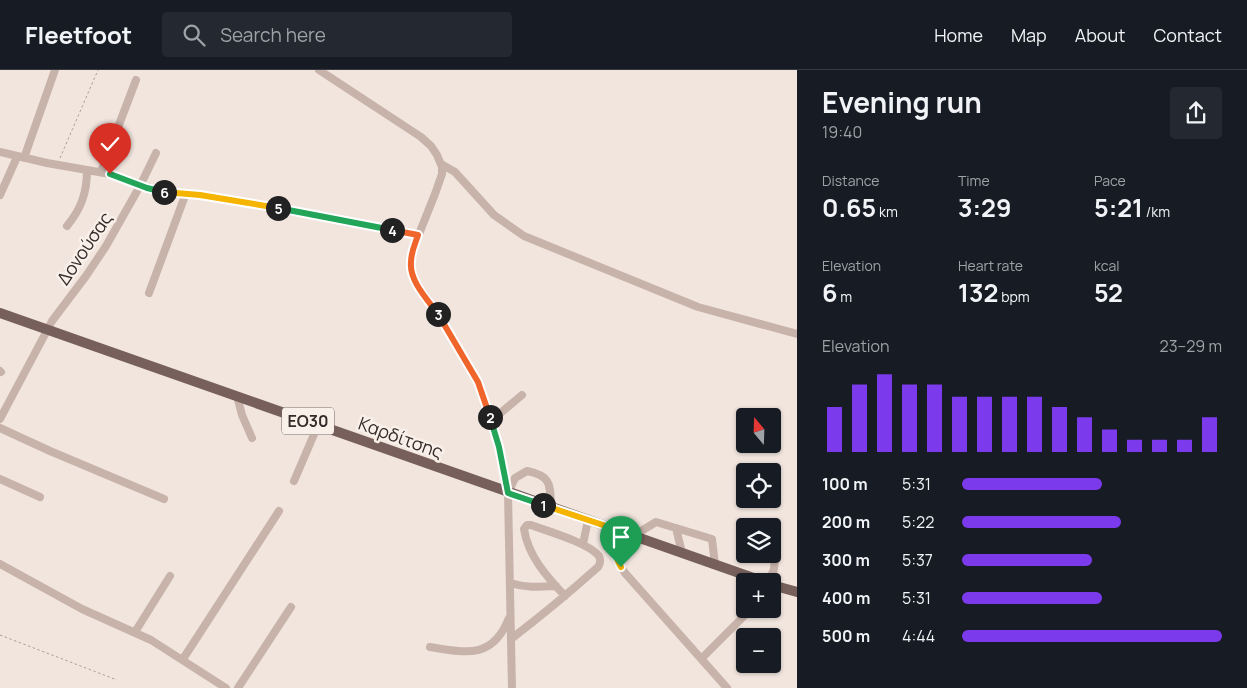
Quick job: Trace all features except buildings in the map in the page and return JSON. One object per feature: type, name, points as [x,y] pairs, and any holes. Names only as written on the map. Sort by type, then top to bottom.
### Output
[{"type":"main road","name":"Καρδίτσης","points":[[0,313],[738,573]]},
{"type":"main road","points":[[781,588],[797,592]]},
{"type":"street","points":[[0,195],[21,157],[56,70]]},
{"type":"street","points":[[319,70],[421,137],[431,146],[441,164],[442,174],[418,235],[410,262],[413,276],[474,375],[499,447],[508,493],[512,688]]},
{"type":"street","points":[[101,172],[136,80]]},
{"type":"street","points":[[0,152],[56,165],[101,172],[159,191],[251,203],[418,235]]},
{"type":"street","name":"Δονούσας","points":[[0,419],[59,310],[86,276],[106,246],[140,186],[156,153]]},
{"type":"street","points":[[441,164],[455,172],[494,215],[524,236],[698,307],[797,334]]},
{"type":"street","points":[[67,226],[79,210],[84,197],[88,170]]},
{"type":"street","points":[[149,293],[186,194]]},
{"type":"street","points":[[491,420],[522,395]]},
{"type":"street","points":[[237,396],[242,415],[252,438]]},
{"type":"street","points":[[294,481],[318,425]]},
{"type":"street","points":[[0,428],[164,499]]},
{"type":"street","points":[[508,493],[515,478],[526,471],[540,474],[547,480],[550,488],[551,508]]},
{"type":"street","points":[[0,479],[40,497]]},
{"type":"street","points":[[182,659],[279,511]]},
{"type":"street","points":[[583,544],[588,520]]},
{"type":"street","points":[[634,536],[656,522],[712,539],[715,565]]},
{"type":"street","points":[[512,639],[539,619],[598,567],[600,561],[598,556],[583,544],[527,525],[524,529],[530,552],[565,596]]},
{"type":"street","points":[[676,528],[682,553]]},
{"type":"street","points":[[615,529],[612,538],[613,546],[616,559],[625,573],[702,658],[726,688]]},
{"type":"street","points":[[0,564],[82,608],[159,644],[226,688]]},
{"type":"street","points":[[134,632],[170,576]]},
{"type":"street","points":[[510,583],[535,588],[556,586]]},
{"type":"street","points":[[238,688],[291,607]]},
{"type":"street","points":[[430,647],[461,652],[474,651],[489,646],[503,633],[511,614]]},
{"type":"street","points":[[702,658],[742,618]]},
{"type":"path","points":[[56,165],[98,70]]},
{"type":"path","points":[[0,635],[117,680]]},
{"type":"route","points":[[110,174],[159,191],[209,196],[418,235],[410,262],[413,276],[440,317],[478,382],[499,447],[508,493],[615,529],[612,541],[616,559],[621,567]]}]
